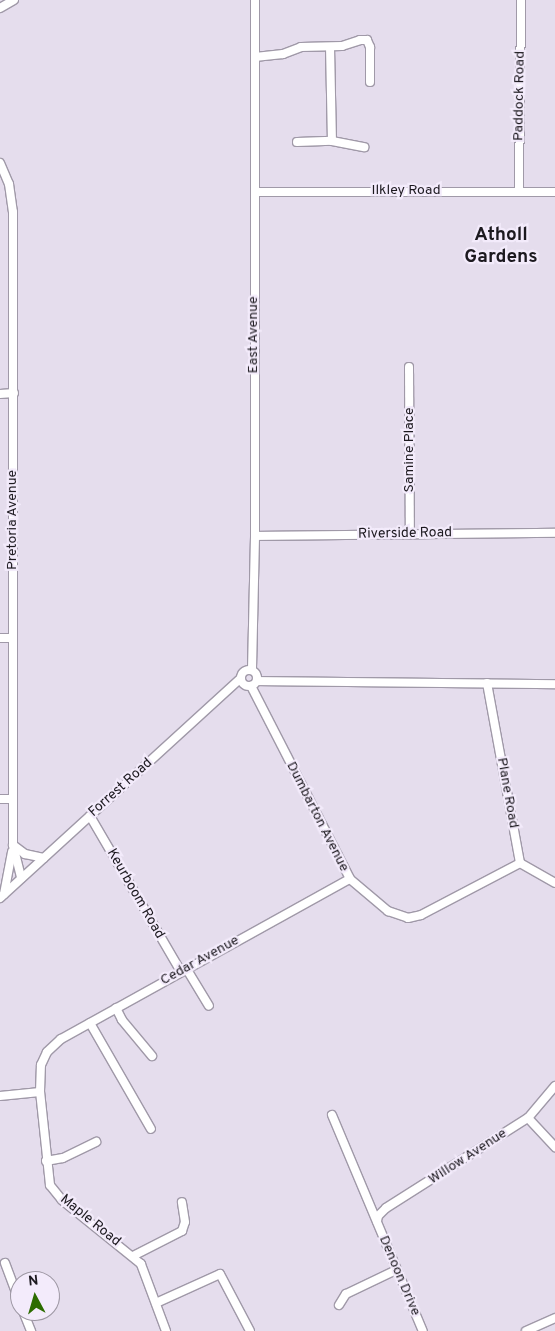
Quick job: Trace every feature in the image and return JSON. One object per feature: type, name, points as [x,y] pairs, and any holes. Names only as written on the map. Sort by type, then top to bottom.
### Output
[{"type":"street","points":[[0,8],[14,0]]},
{"type":"street","name":"East Avenue","points":[[252,670],[255,536],[255,0]]},
{"type":"street","name":"Paddock Road","points":[[518,192],[521,0]]},
{"type":"street","points":[[255,57],[283,54],[301,47],[330,47],[367,40],[370,47],[370,82]]},
{"type":"street","points":[[330,47],[332,141]]},
{"type":"street","points":[[297,142],[332,141],[364,146]]},
{"type":"street","name":"Pretoria Avenue","points":[[0,163],[10,184],[13,212],[12,799],[13,845],[21,878]]},
{"type":"street","name":"Ilkley Road","points":[[256,192],[555,192]]},
{"type":"street","name":"Samine Place","points":[[409,367],[410,534]]},
{"type":"street","points":[[0,394],[14,393]]},
{"type":"street","name":"Riverside Road","points":[[255,536],[555,533]]},
{"type":"street","points":[[0,638],[13,638]]},
{"type":"street","points":[[254,683],[257,674],[252,670],[242,672],[240,678],[244,685],[254,683],[555,684]]},
{"type":"street","name":"Forrest Road","points":[[2,896],[240,678]]},
{"type":"street","name":"Dumbarton Avenue","points":[[254,683],[350,879],[388,911],[408,918],[421,915],[520,863]]},
{"type":"street","name":"Plane Road","points":[[487,683],[520,863]]},
{"type":"street","points":[[0,799],[12,799]]},
{"type":"street","name":"Keurboom Road","points":[[90,816],[184,970],[209,1006]]},
{"type":"street","points":[[2,896],[13,845],[25,854],[44,858]]},
{"type":"street","points":[[520,863],[555,882]]},
{"type":"street","name":"Cedar Avenue","points":[[53,1045],[116,1008],[350,879]]},
{"type":"street","points":[[116,1008],[122,1020],[152,1056]]},
{"type":"street","points":[[90,1023],[151,1129]]},
{"type":"street","name":"Maple Road","points":[[53,1045],[41,1065],[40,1092],[48,1179],[56,1195],[134,1256],[144,1270],[166,1331]]},
{"type":"street","name":"Willow Avenue","points":[[377,1221],[378,1216],[386,1208],[528,1118],[555,1086]]},
{"type":"street","points":[[0,1096],[40,1092]]},
{"type":"street","name":"Denoon Drive","points":[[332,1115],[423,1331]]},
{"type":"street","points":[[528,1118],[555,1148]]},
{"type":"street","points":[[46,1161],[63,1158],[96,1142]]},
{"type":"street","points":[[134,1256],[182,1231],[185,1222],[182,1202]]},
{"type":"street","points":[[5,1263],[10,1276]]},
{"type":"street","points":[[339,1305],[346,1294],[396,1270]]},
{"type":"street","points":[[156,1302],[220,1274],[250,1331]]},
{"type":"street","points":[[526,1331],[555,1318]]},
{"type":"district","name":"Atholl Gardens","points":[[501,247]]}]
